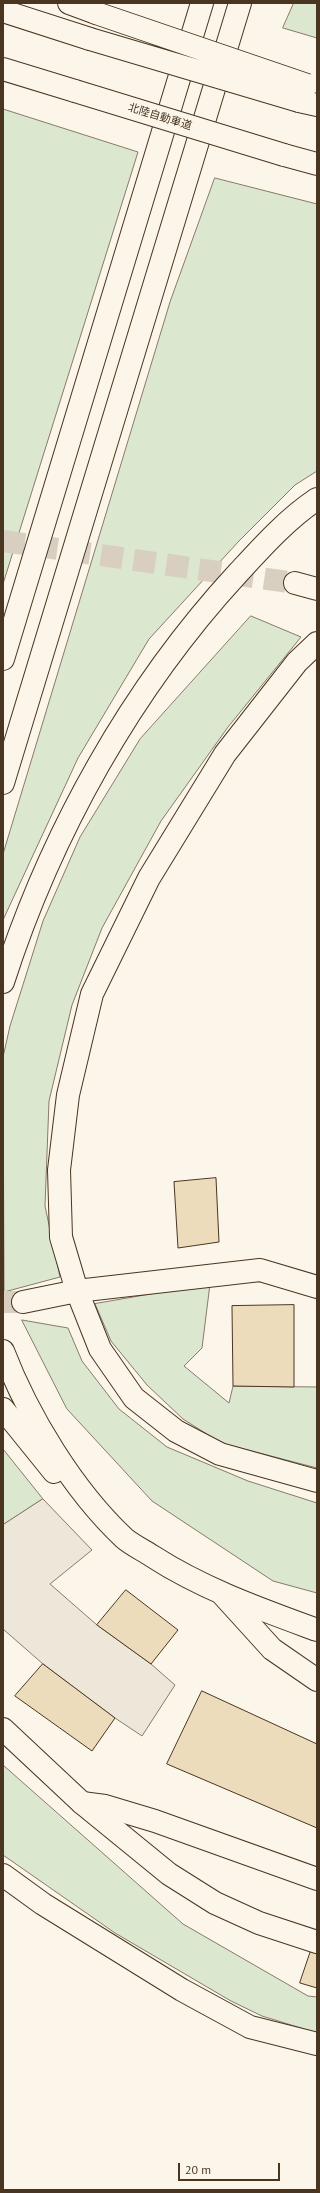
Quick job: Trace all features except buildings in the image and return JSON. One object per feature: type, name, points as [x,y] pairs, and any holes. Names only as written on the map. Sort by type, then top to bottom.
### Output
[{"type":"main road","points":[[69,3],[310,95]]},
{"type":"main road","points":[[3,659],[202,3]]},
{"type":"main road","points":[[3,783],[240,3]]},
{"type":"main road","points":[[3,10],[90,39],[310,95]]},
{"type":"main road","name":"北陸自動車道","points":[[3,69],[317,164]]},
{"type":"main road","points":[[3,982],[28,915],[57,847],[91,780],[131,712],[174,649],[221,592],[264,544],[317,499]]},
{"type":"main road","points":[[295,583],[317,589]]},
{"type":"main road","points":[[317,643],[297,662],[225,754],[149,878],[92,994],[68,1095],[59,1170],[61,1237],[77,1291],[100,1349],[134,1398],[176,1431],[220,1454],[317,1482]]},
{"type":"main road","points":[[23,1302],[77,1291],[260,1270],[317,1287]]},
{"type":"main road","points":[[3,1351],[29,1408],[54,1452],[88,1497],[125,1538]]},
{"type":"main road","points":[[3,1409],[43,1459],[81,1500],[125,1538],[172,1570],[223,1595],[317,1630]]},
{"type":"main road","points":[[223,1595],[272,1649],[317,1680]]},
{"type":"main road","points":[[3,1729],[82,1804],[169,1874],[215,1902],[259,1923],[317,1942]]},
{"type":"main road","points":[[82,1804],[105,1806],[155,1820],[317,1879]]},
{"type":"main road","points":[[3,1875],[43,1904],[182,1990],[250,2027],[317,2044]]},
{"type":"green space","points":[[294,3],[317,3],[317,38],[283,28]]},
{"type":"green space","points":[[3,109],[138,152],[3,584]]},
{"type":"green space","points":[[215,178],[317,204],[317,471],[295,485],[239,541],[149,639],[78,758],[3,920],[3,854],[170,302]]},
{"type":"green space","points":[[251,616],[301,637],[228,727],[161,821],[102,928],[72,1005],[49,1101],[45,1206],[60,1277],[4,1292],[3,1057],[10,1026],[43,921],[80,837],[140,739]]},
{"type":"green space","points":[[210,1284],[202,1348],[184,1366],[229,1403],[233,1386],[317,1387],[317,1468],[221,1443],[183,1419],[147,1385],[111,1341],[95,1304]]},
{"type":"green space","points":[[22,1320],[68,1328],[82,1361],[119,1409],[167,1447],[248,1481],[317,1503],[317,1593],[273,1581],[152,1501],[67,1409]]},
{"type":"green space","points":[[3,1449],[43,1499],[3,1525]]},
{"type":"green space","points":[[3,1765],[183,1924],[308,1996],[317,1997],[317,2033],[262,2016],[231,2001],[115,1933],[3,1855]]},
{"type":"shaded area","points":[[43,1499],[92,1550],[50,1584],[97,1625],[151,1664],[175,1685],[142,1736],[115,1718],[43,1664],[3,1629],[3,1525]]},
{"type":"tunnel","points":[[3,541],[295,583]]},
{"type":"tunnel","points":[[3,1302],[23,1302]]}]
